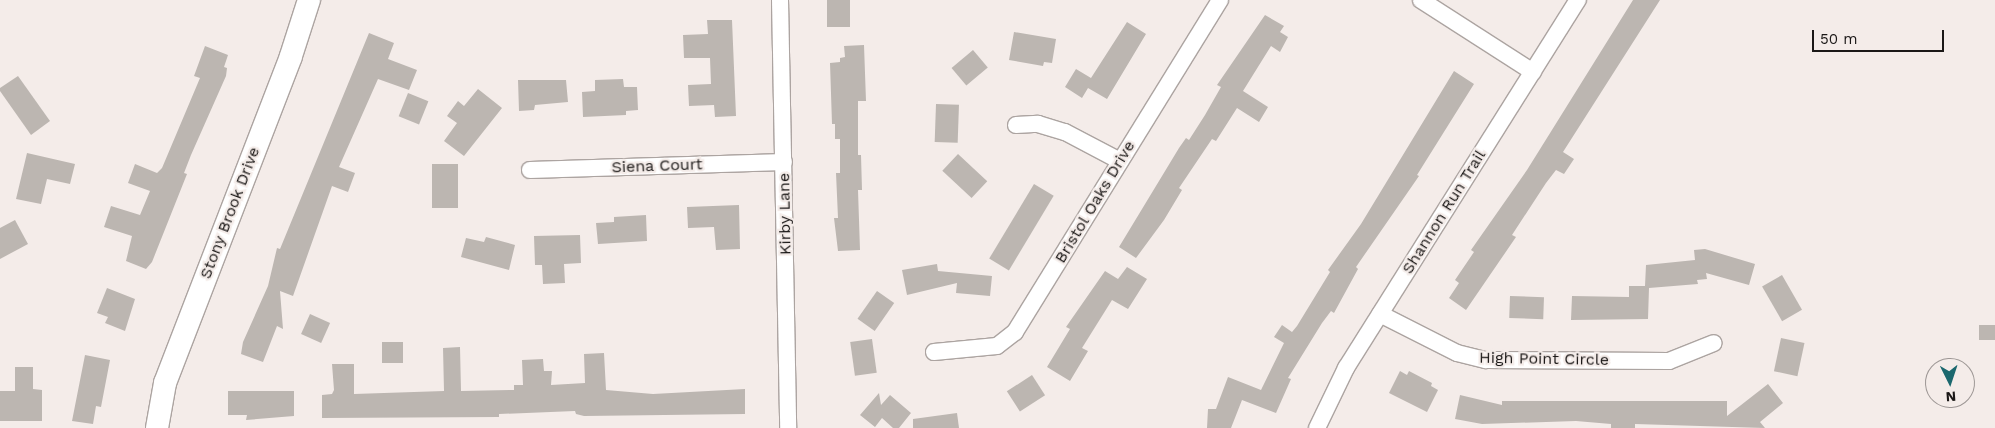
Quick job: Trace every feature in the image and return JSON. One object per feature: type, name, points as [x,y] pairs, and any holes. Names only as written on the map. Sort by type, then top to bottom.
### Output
[{"type":"street","name":"Stony Brook Drive","points":[[157,428],[165,382],[292,56],[309,0]]},
{"type":"street","name":"Kirby Lane","points":[[780,0],[788,428]]},
{"type":"street","name":"Bristol Oaks Drive","points":[[934,352],[997,346],[1015,332],[1220,0]]},
{"type":"street","points":[[1421,0],[1533,72]]},
{"type":"street","name":"Shannon Run Trail","points":[[1317,428],[1328,400],[1380,314],[1578,0]]},
{"type":"street","points":[[1016,125],[1038,124],[1065,132],[1120,161]]},
{"type":"street","name":"Siena Court","points":[[530,170],[784,162]]},
{"type":"street","name":"High Point Circle","points":[[1380,314],[1457,353],[1486,360],[1669,361],[1690,355],[1714,343]]},
{"type":"building","points":[[827,0],[850,0],[850,27],[827,27]]},
{"type":"building","points":[[1633,0],[1660,0],[1563,152],[1574,159],[1564,174],[1556,170],[1546,183],[1512,235],[1516,237],[1466,310],[1449,298],[1459,283],[1455,280],[1474,252],[1471,250],[1527,170]]},
{"type":"building","points":[[1265,15],[1284,26],[1280,32],[1288,37],[1280,52],[1271,46],[1243,91],[1268,107],[1259,122],[1237,108],[1216,141],[1212,139],[1179,188],[1182,190],[1164,220],[1136,258],[1119,247],[1179,148],[1186,138],[1189,140],[1205,115],[1221,87],[1217,85]]},
{"type":"building","points":[[707,20],[732,20],[736,116],[715,117],[714,105],[689,106],[688,85],[711,84],[710,58],[684,58],[683,35],[708,34]]},
{"type":"building","points":[[1127,22],[1146,34],[1107,99],[1088,88],[1082,98],[1065,87],[1076,69],[1091,78]]},
{"type":"building","points":[[1014,32],[1056,39],[1052,63],[1044,62],[1043,66],[1009,60]]},
{"type":"building","points":[[369,33],[394,43],[388,59],[417,70],[409,90],[378,79],[339,167],[355,173],[348,192],[332,186],[293,296],[280,291],[283,329],[277,326],[263,362],[241,354],[243,342],[268,286],[277,248],[280,249]]},
{"type":"building","points":[[864,45],[866,101],[858,101],[858,155],[861,155],[862,190],[858,190],[860,250],[838,251],[834,218],[838,218],[836,173],[840,173],[840,139],[835,139],[835,124],[832,124],[830,63],[840,62],[840,58],[845,57],[844,46]]},
{"type":"building","points":[[205,46],[228,55],[224,67],[227,68],[226,76],[191,155],[184,173],[187,174],[152,262],[146,269],[126,261],[132,236],[104,227],[111,206],[140,215],[150,191],[128,183],[135,164],[157,173],[162,168],[200,78],[194,76]]},
{"type":"building","points":[[973,50],[988,68],[966,86],[952,68]]},
{"type":"building","points":[[1454,71],[1474,84],[1417,175],[1419,176],[1356,267],[1358,269],[1334,313],[1331,311],[1322,323],[1288,378],[1291,379],[1276,413],[1242,400],[1231,428],[1207,428],[1208,409],[1216,409],[1228,377],[1261,390],[1284,343],[1274,337],[1282,325],[1292,332],[1297,326],[1330,272],[1328,270],[1361,224]]},
{"type":"building","points":[[18,76],[50,121],[31,135],[0,91],[0,88]]},
{"type":"building","points":[[623,79],[624,87],[637,87],[638,110],[626,111],[626,115],[583,117],[582,92],[595,91],[595,80]]},
{"type":"building","points":[[518,80],[566,80],[568,102],[535,105],[534,110],[519,111]]},
{"type":"building","points":[[478,89],[502,108],[464,156],[444,141],[457,123],[447,116],[458,101],[464,106]]},
{"type":"building","points":[[408,93],[428,101],[419,124],[399,116]]},
{"type":"building","points":[[936,104],[959,105],[958,143],[935,142]]},
{"type":"building","points":[[27,153],[75,164],[70,184],[47,179],[41,204],[16,199]]},
{"type":"building","points":[[958,154],[987,181],[972,198],[942,171]]},
{"type":"building","points":[[432,164],[458,164],[458,208],[432,208]]},
{"type":"building","points":[[1034,184],[1054,196],[1009,270],[989,259]]},
{"type":"building","points":[[739,205],[740,249],[716,250],[714,227],[688,228],[687,207]]},
{"type":"building","points":[[646,215],[647,241],[598,244],[596,223],[614,222],[614,217]]},
{"type":"building","points":[[15,220],[28,244],[0,259],[0,228]]},
{"type":"building","points":[[580,235],[581,263],[564,264],[565,283],[543,284],[542,265],[535,265],[534,236]]},
{"type":"building","points":[[486,237],[515,245],[509,270],[461,257],[466,238],[484,242]]},
{"type":"building","points":[[1705,249],[1755,264],[1749,285],[1706,273],[1707,279],[1697,280],[1698,284],[1649,288],[1648,319],[1571,320],[1572,296],[1629,297],[1629,286],[1645,286],[1646,265],[1695,260],[1694,250]]},
{"type":"building","points":[[937,264],[938,271],[992,276],[990,296],[956,293],[957,283],[907,295],[902,270]]},
{"type":"building","points":[[1127,267],[1147,279],[1128,309],[1112,300],[1082,348],[1088,351],[1070,381],[1047,367],[1070,329],[1066,327],[1105,271],[1118,279]]},
{"type":"building","points":[[1782,275],[1802,310],[1782,321],[1762,286]]},
{"type":"building","points":[[107,288],[135,299],[125,331],[105,323],[108,317],[97,313]]},
{"type":"building","points":[[877,291],[894,303],[875,331],[857,319]]},
{"type":"building","points":[[1510,296],[1544,297],[1543,319],[1509,318]]},
{"type":"building","points":[[310,314],[330,323],[321,343],[301,334]]},
{"type":"building","points":[[1979,325],[1995,325],[1995,340],[1979,340]]},
{"type":"building","points":[[1781,338],[1804,343],[1797,376],[1774,371]]},
{"type":"building","points":[[872,339],[877,373],[855,376],[850,342]]},
{"type":"building","points":[[382,342],[403,342],[403,363],[382,363]]},
{"type":"building","points":[[460,347],[461,391],[514,390],[514,385],[523,385],[522,360],[543,359],[544,371],[552,371],[551,385],[585,383],[584,354],[604,353],[606,390],[653,394],[745,389],[745,414],[584,416],[576,414],[575,411],[499,414],[499,417],[322,418],[322,395],[332,394],[334,390],[332,364],[354,364],[354,394],[444,391],[443,348]]},
{"type":"building","points":[[85,355],[110,360],[101,407],[96,406],[93,424],[72,421]]},
{"type":"building","points":[[15,367],[33,367],[33,389],[42,390],[42,421],[0,421],[0,391],[15,391]]},
{"type":"building","points":[[1400,371],[1407,375],[1409,371],[1432,383],[1431,386],[1438,390],[1427,412],[1389,393]]},
{"type":"building","points":[[1032,375],[1045,395],[1020,411],[1007,391]]},
{"type":"building","points":[[1768,384],[1783,403],[1760,422],[1765,428],[1635,424],[1635,428],[1611,428],[1611,424],[1576,421],[1482,424],[1455,419],[1460,395],[1502,405],[1502,401],[1727,401],[1727,416]]},
{"type":"building","points":[[228,391],[294,391],[294,416],[246,420],[247,415],[228,415]]},
{"type":"building","points":[[879,393],[881,405],[890,395],[911,413],[899,428],[893,428],[882,418],[875,427],[860,415]]},
{"type":"building","points":[[957,413],[959,428],[913,428],[913,419]]}]
